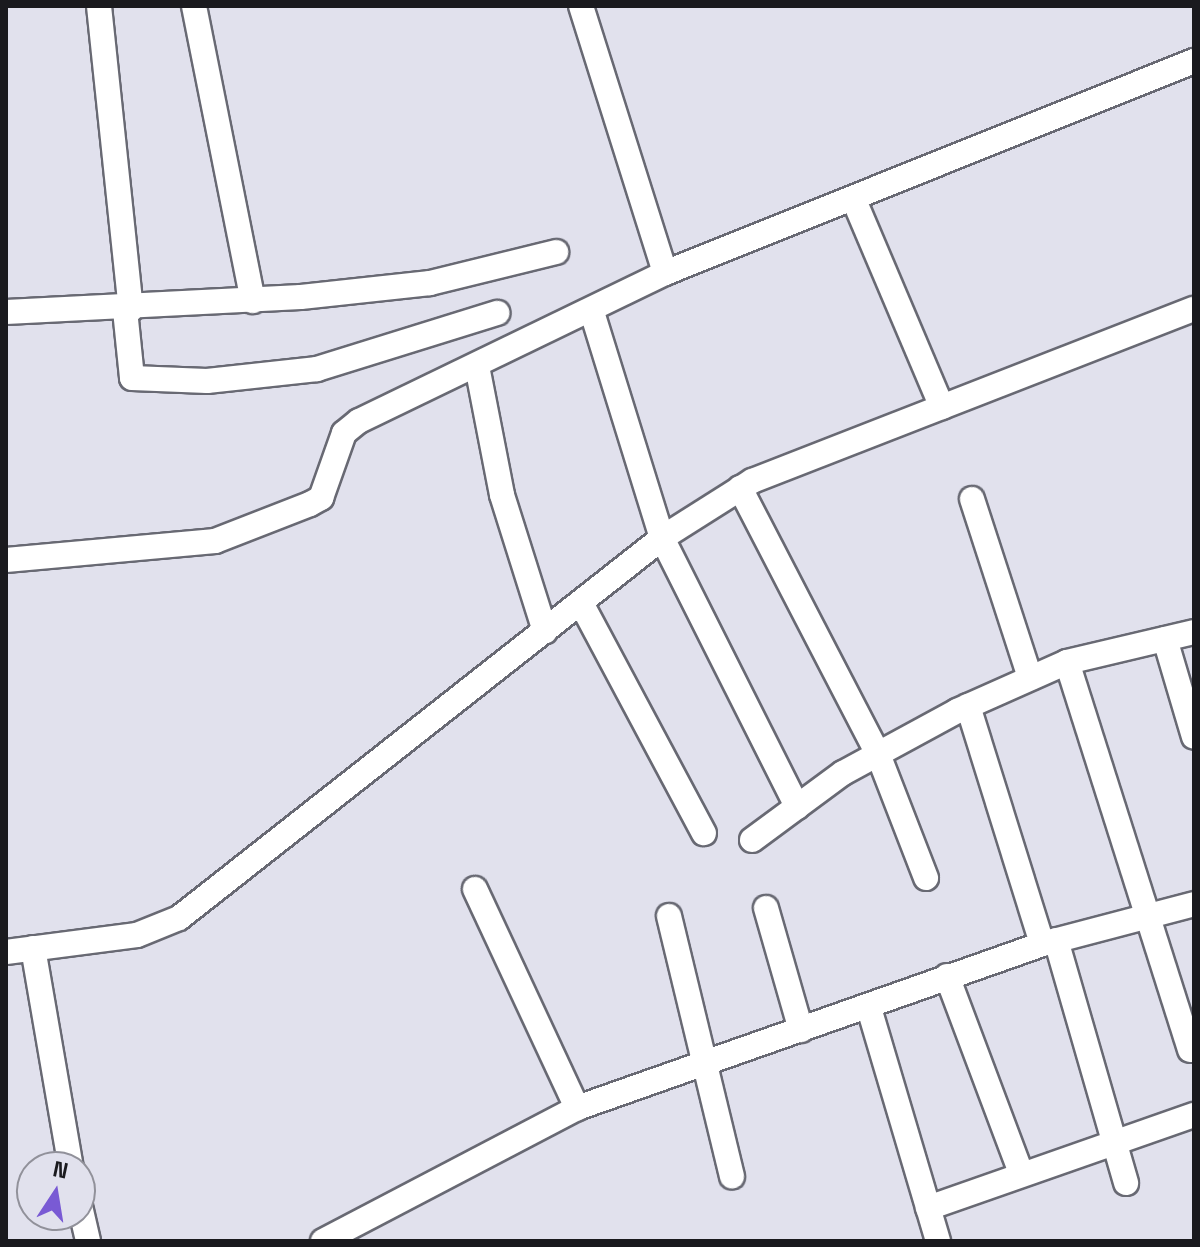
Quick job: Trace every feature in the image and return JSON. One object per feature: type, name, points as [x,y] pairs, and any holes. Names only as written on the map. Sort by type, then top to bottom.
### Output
[{"type":"street","points":[[99,6],[132,378],[207,381],[317,369],[497,313]]},
{"type":"street","points":[[194,6],[253,301]]},
{"type":"street","points":[[581,6],[665,273]]},
{"type":"street","points":[[6,560],[215,541],[310,504],[321,498],[344,433],[477,366],[592,312],[665,273],[854,200],[1194,61]]},
{"type":"street","points":[[854,200],[942,407]]},
{"type":"street","points":[[6,312],[128,310],[430,283],[556,252]]},
{"type":"street","points":[[6,952],[137,935],[179,918],[662,538],[740,488],[1194,309]]},
{"type":"street","points":[[592,312],[662,538],[797,807]]},
{"type":"street","points":[[477,366],[502,495],[545,631]]},
{"type":"street","points":[[740,488],[878,754],[926,878]]},
{"type":"street","points":[[972,499],[1030,678]]},
{"type":"street","points":[[581,603],[704,833]]},
{"type":"street","points":[[752,840],[878,754],[968,706],[1067,662],[1194,632]]},
{"type":"street","points":[[1165,639],[1194,737]]},
{"type":"street","points":[[1067,662],[1152,915],[1190,1050]]},
{"type":"street","points":[[968,706],[1049,942],[1126,1183]]},
{"type":"street","points":[[475,889],[577,1108]]},
{"type":"street","points":[[323,1241],[577,1108],[704,1061],[869,1008],[947,976],[1049,942],[1194,904]]},
{"type":"street","points":[[766,908],[801,1030]]},
{"type":"street","points":[[669,916],[732,1176]]},
{"type":"street","points":[[33,948],[68,1151]]},
{"type":"street","points":[[947,976],[1020,1170]]},
{"type":"street","points":[[869,1008],[938,1241]]},
{"type":"street","points":[[928,1208],[1020,1170],[1194,1115]]}]
